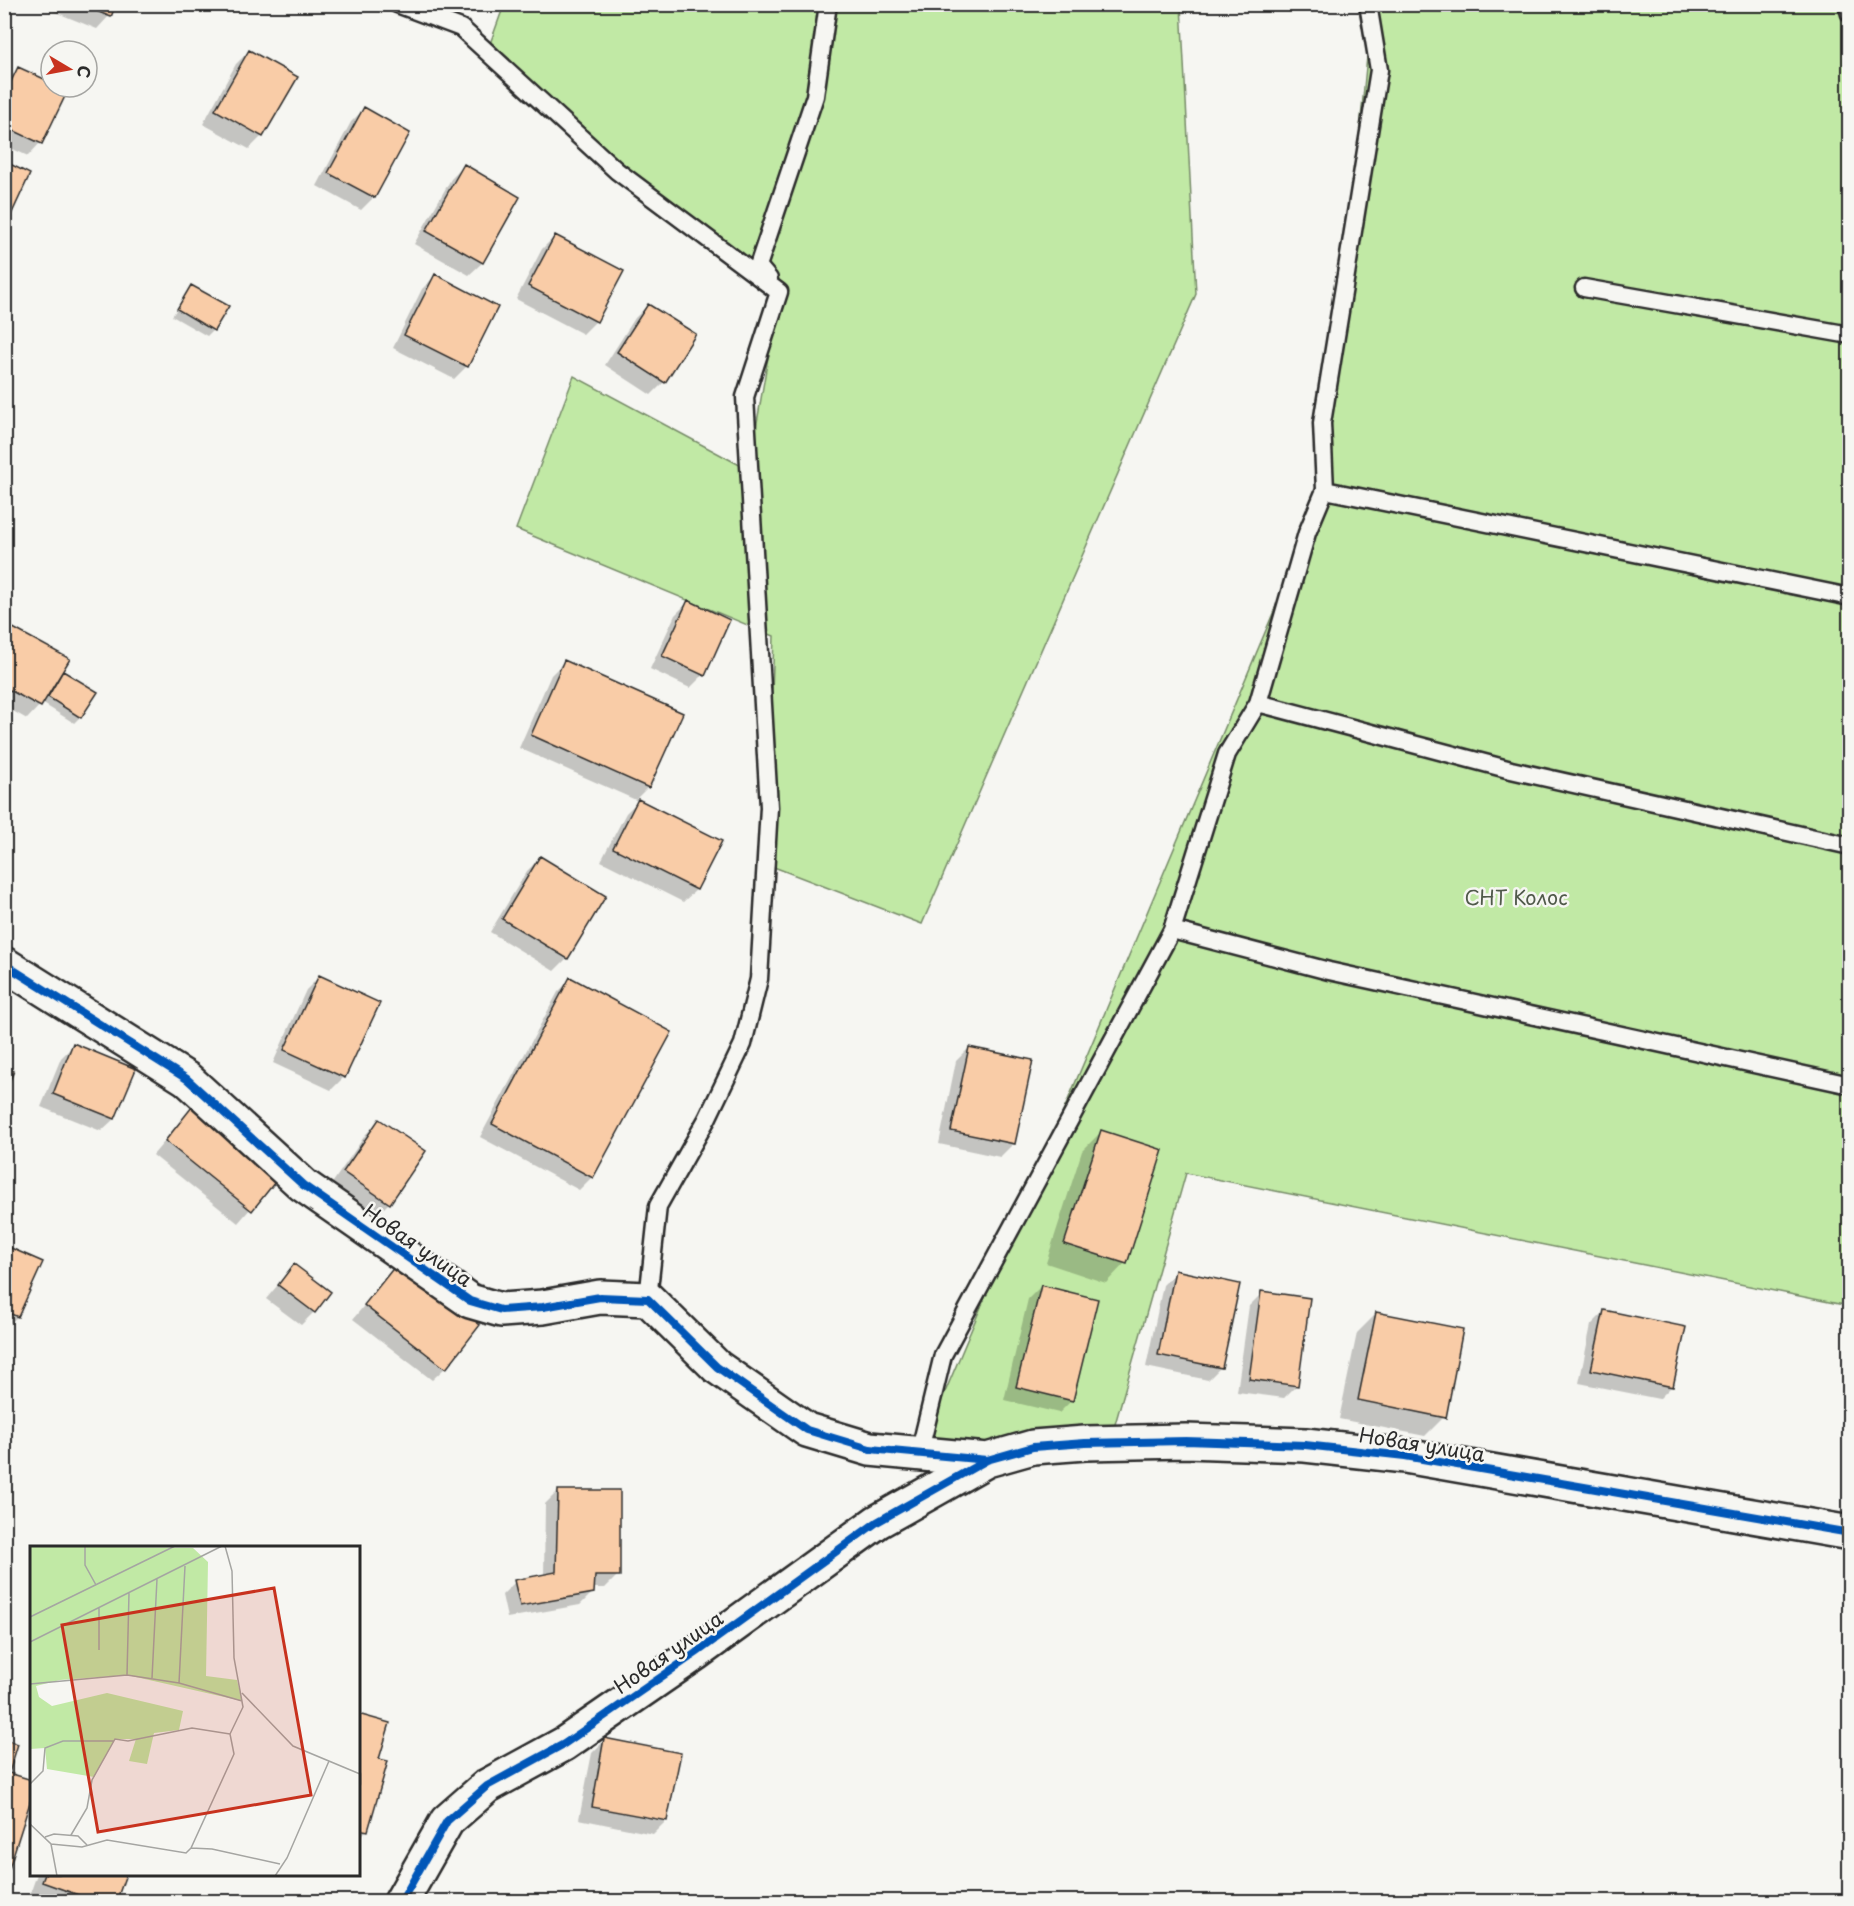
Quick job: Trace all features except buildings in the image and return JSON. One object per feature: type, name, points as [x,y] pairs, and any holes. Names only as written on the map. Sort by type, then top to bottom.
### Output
[{"type":"street","name":"Новая улица","points":[[4,964],[187,1079],[303,1185],[470,1300],[501,1310],[543,1307],[600,1298],[648,1299],[717,1367],[807,1430],[870,1449],[987,1460]]},
{"type":"street","name":"Новая улица","points":[[401,1902],[447,1821],[487,1786],[564,1744],[696,1653],[877,1522],[987,1460],[1033,1447],[1085,1443],[1186,1441],[1305,1444],[1406,1456],[1850,1533]]},
{"type":"lane","points":[[397,4],[461,28],[617,171],[779,292]]},
{"type":"lane","points":[[779,292],[758,267],[815,96],[828,4]]},
{"type":"lane","points":[[919,1454],[943,1355],[1172,930],[1227,754],[1258,703],[1307,533],[1326,490],[1322,423],[1379,70],[1368,4]]},
{"type":"lane","points":[[1847,4],[1850,14]]},
{"type":"lane","points":[[1584,288],[1850,335]]},
{"type":"lane","points":[[648,1299],[658,1206],[707,1119],[742,1044],[759,979],[769,807],[745,397],[779,292]]},
{"type":"lane","points":[[1326,490],[1850,597]]},
{"type":"lane","points":[[1258,703],[1511,770],[1850,846]]},
{"type":"lane","points":[[1172,930],[1329,971],[1850,1085]]},
{"type":"green space","points":[[504,5],[1181,5],[1196,294],[922,924],[766,864],[774,636],[516,529],[574,376],[749,470],[779,292],[487,52]]},
{"type":"green space","name":"СНТ Колос","points":[[1372,5],[1849,5],[1849,1306],[1186,1173],[1110,1442],[919,1454],[1325,490]]},
{"type":"cycle path","points":[[4,964],[187,1079],[303,1185],[470,1301],[501,1310],[543,1307],[600,1297],[648,1299],[717,1367],[807,1430],[870,1449],[987,1460]]},
{"type":"cycle path","points":[[401,1902],[447,1821],[487,1786],[564,1744],[696,1653],[877,1522],[987,1460],[1033,1447],[1085,1443],[1186,1441],[1305,1445],[1405,1456],[1850,1533]]}]
